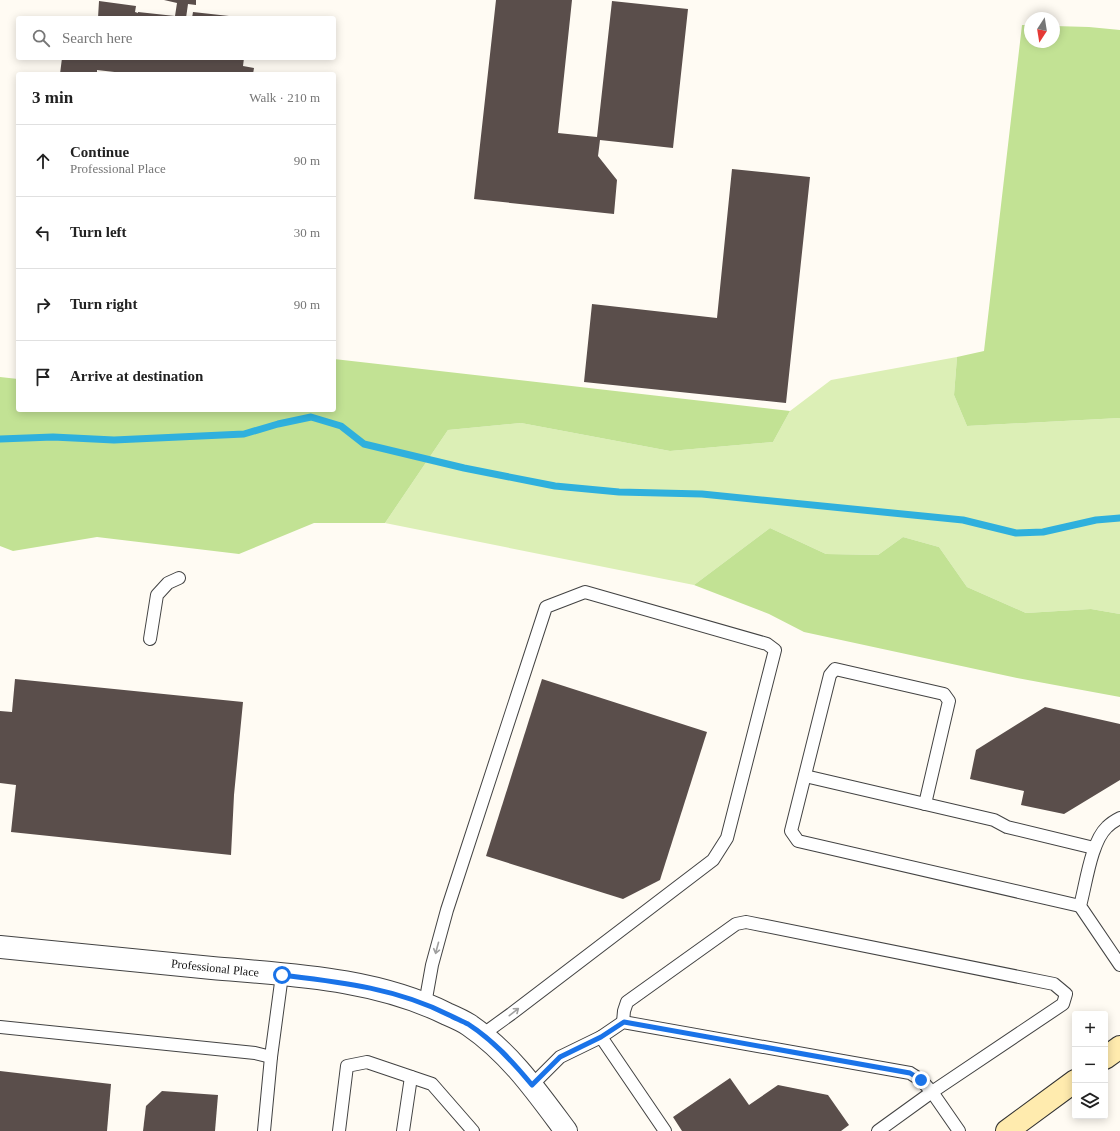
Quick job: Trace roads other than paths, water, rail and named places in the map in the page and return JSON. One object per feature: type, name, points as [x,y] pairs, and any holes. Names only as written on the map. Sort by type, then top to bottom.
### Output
[{"type":"main road","points":[[1108,1056],[1120,1047]]},
{"type":"main road","points":[[1007,1131],[1072,1082]]},
{"type":"street","name":"Professional Place","points":[[0,947],[347,982],[414,999],[468,1024],[496,1046],[532,1085],[566,1131]]},
{"type":"lane","points":[[150,639],[157,595],[168,582],[179,578]]},
{"type":"lane","points":[[426,1004],[432,965],[447,910],[546,607],[585,592],[767,644],[775,650],[727,838],[713,860],[482,1035]]},
{"type":"lane","points":[[925,804],[949,701],[944,694],[835,669],[830,675],[791,832],[798,841],[1080,906],[1116,950],[1120,964]]},
{"type":"lane","points":[[806,776],[994,820],[1007,827],[1094,848]]},
{"type":"lane","points":[[1080,906],[1094,848],[1098,838],[1107,827],[1120,818]]},
{"type":"lane","points":[[624,1022],[624,1011],[627,1002],[736,924],[746,922],[1054,984],[1066,994],[1063,1004],[932,1092],[878,1131]]},
{"type":"lane","points":[[264,1131],[271,1057],[282,975]]},
{"type":"lane","points":[[532,1085],[560,1057],[601,1037],[624,1022],[910,1073],[921,1080],[932,1092],[959,1131]]},
{"type":"lane","points":[[0,1027],[237,1051],[271,1057]]},
{"type":"lane","points":[[601,1037],[665,1131]]},
{"type":"lane","points":[[339,1131],[347,1066],[367,1062],[432,1084],[473,1131]]},
{"type":"lane","points":[[403,1131],[411,1077]]},
{"type":"waterway","points":[[0,439],[53,437],[114,440],[244,434],[278,424],[311,417],[341,426],[364,444],[464,468],[555,486],[619,492],[702,494],[963,520],[1016,533],[1043,532],[1096,520],[1120,518]]}]
